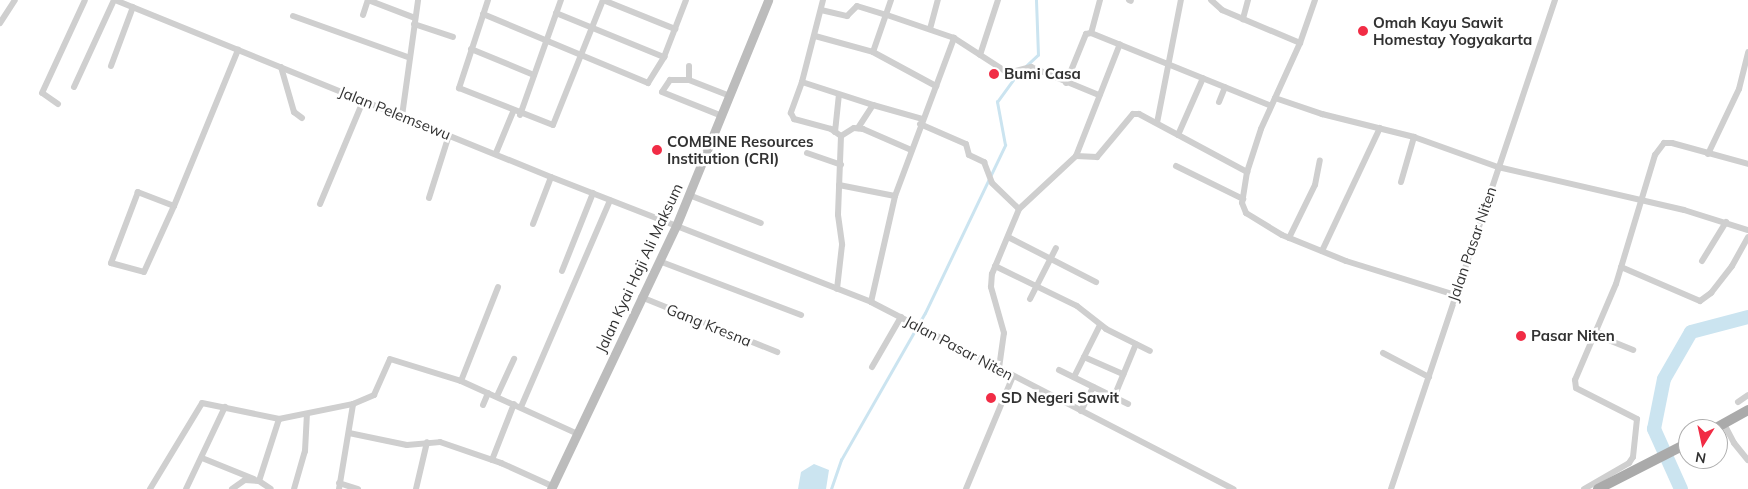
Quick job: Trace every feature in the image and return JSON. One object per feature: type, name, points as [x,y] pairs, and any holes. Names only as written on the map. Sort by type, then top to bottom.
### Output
[{"type":"main road","points":[[1728,425],[1748,410]]},
{"type":"main road","points":[[1598,489],[1678,449]]},
{"type":"street","points":[[0,23],[15,0]]},
{"type":"street","points":[[58,104],[42,93],[86,0]]},
{"type":"street","points":[[74,87],[115,0]]},
{"type":"street","name":"Jalan Pelemsewu","points":[[115,0],[496,153],[550,177],[676,226]]},
{"type":"street","points":[[363,15],[368,0],[453,37]]},
{"type":"street","points":[[402,116],[418,0]]},
{"type":"street","points":[[488,0],[459,88],[520,115],[556,124],[603,0],[675,29]]},
{"type":"street","points":[[520,115],[561,0]]},
{"type":"street","points":[[483,14],[583,54],[648,83],[664,57],[685,0]]},
{"type":"street","name":"Jalan Kyai Haji Ali Maksum","points":[[551,487],[578,434],[640,297],[676,226],[768,0]]},
{"type":"street","points":[[823,0],[815,36],[791,117],[838,134],[858,128],[911,150]]},
{"type":"street","points":[[873,52],[891,0]]},
{"type":"street","points":[[930,29],[938,0]]},
{"type":"street","points":[[980,55],[998,0]]},
{"type":"street","points":[[1091,33],[1100,0]]},
{"type":"street","points":[[1157,123],[1181,0]]},
{"type":"street","points":[[1211,0],[1222,10],[1300,44]]},
{"type":"street","points":[[1243,19],[1248,0]]},
{"type":"street","points":[[1315,0],[1300,44],[1275,98],[1269,105],[1247,172],[1243,199],[1246,213],[1254,220],[1289,238],[1322,251],[1455,295]]},
{"type":"street","name":"Jalan Pasar Niten","points":[[1391,489],[1455,295],[1472,254],[1498,167],[1554,0]]},
{"type":"street","points":[[821,10],[847,16],[857,6],[887,15],[954,38],[1008,73],[1031,68],[1099,96]]},
{"type":"street","points":[[111,66],[133,7]]},
{"type":"street","points":[[556,14],[664,57]]},
{"type":"street","points":[[293,16],[410,58]]},
{"type":"street","points":[[1066,83],[1086,34],[1091,33],[1269,105]]},
{"type":"street","points":[[815,36],[873,52],[936,86]]},
{"type":"street","points":[[871,302],[895,196],[921,121],[954,38]]},
{"type":"street","points":[[998,368],[1005,340],[991,284],[995,266],[1019,209],[1076,156],[1120,44]]},
{"type":"street","points":[[471,49],[534,75]]},
{"type":"street","points":[[174,206],[138,192],[110,261],[143,273],[174,206],[238,50]]},
{"type":"street","points":[[1708,154],[1732,108],[1746,71],[1748,52]]},
{"type":"street","points":[[689,66],[690,80]]},
{"type":"street","points":[[281,67],[294,112],[302,118]]},
{"type":"street","points":[[1178,135],[1203,78]]},
{"type":"street","points":[[722,116],[662,92],[670,80],[690,80],[730,96]]},
{"type":"street","points":[[802,82],[921,121],[965,142],[969,155],[984,162],[992,183],[1019,209]]},
{"type":"street","points":[[1219,102],[1225,88]]},
{"type":"street","points":[[837,289],[842,245],[838,215],[841,165],[838,134],[840,96]]},
{"type":"street","points":[[1275,98],[1322,114],[1414,137],[1498,167],[1642,200],[1726,222],[1748,230]]},
{"type":"street","points":[[320,204],[364,101]]},
{"type":"street","points":[[858,128],[873,105]]},
{"type":"street","points":[[496,153],[513,112]]},
{"type":"street","points":[[1076,156],[1097,157],[1134,114],[1139,114],[1247,172]]},
{"type":"street","points":[[1322,251],[1380,128]]},
{"type":"street","points":[[429,198],[449,135]]},
{"type":"street","points":[[1401,182],[1414,137]]},
{"type":"street","points":[[1584,489],[1632,459],[1639,422],[1631,414],[1575,384],[1621,267],[1655,155],[1664,143],[1748,164]]},
{"type":"street","points":[[807,153],[841,165]]},
{"type":"street","points":[[1289,238],[1315,185],[1320,160]]},
{"type":"street","points":[[1176,166],[1243,199]]},
{"type":"street","points":[[533,224],[550,177]]},
{"type":"street","points":[[839,185],[895,196]]},
{"type":"street","points":[[562,271],[593,193]]},
{"type":"street","points":[[689,195],[761,223]]},
{"type":"street","points":[[521,408],[610,200]]},
{"type":"street","points":[[1702,261],[1726,222]]},
{"type":"street","name":"Jalan Pasar Niten","points":[[676,226],[871,302],[1234,489]]},
{"type":"street","points":[[1008,236],[1096,282]]},
{"type":"street","points":[[1621,267],[1700,301],[1711,293],[1732,266],[1748,237]]},
{"type":"street","points":[[1030,299],[1056,248]]},
{"type":"street","points":[[659,261],[801,315]]},
{"type":"street","points":[[995,266],[1081,308],[1100,325],[1150,351]]},
{"type":"street","points":[[461,381],[498,287]]},
{"type":"street","name":"Gang Kresna","points":[[640,297],[778,352]]},
{"type":"street","points":[[872,367],[901,317]]},
{"type":"street","points":[[1074,377],[1100,325]]},
{"type":"street","points":[[1596,332],[1612,337],[1611,341],[1633,350]]},
{"type":"street","points":[[1114,397],[1136,344]]},
{"type":"street","points":[[1383,353],[1429,377]]},
{"type":"street","points":[[1084,356],[1124,374]]},
{"type":"street","points":[[150,489],[196,408],[208,402],[279,419],[353,404],[374,395],[390,359],[461,381],[578,434]]},
{"type":"street","points":[[497,396],[514,359]]},
{"type":"street","points":[[1059,370],[1128,404]]},
{"type":"street","points":[[966,489],[1013,376]]},
{"type":"street","points":[[1081,411],[1093,387]]},
{"type":"street","points":[[484,405],[488,393]]},
{"type":"street","points":[[1738,402],[1748,395]]},
{"type":"street","points":[[353,404],[339,486],[358,489]]},
{"type":"street","points":[[492,460],[514,404]]},
{"type":"street","points":[[186,489],[224,407]]},
{"type":"street","points":[[294,489],[305,451],[307,414]]},
{"type":"street","points":[[257,480],[279,419]]},
{"type":"street","points":[[1728,432],[1748,460]]},
{"type":"street","points":[[348,433],[407,445],[440,442],[492,460],[551,487]]},
{"type":"street","points":[[419,488],[427,442]]},
{"type":"street","points":[[202,458],[257,480],[271,489]]},
{"type":"street","points":[[232,489],[245,480],[257,480]]},
{"type":"water","points":[[814,464],[829,470],[826,489],[798,489],[801,472]]},
{"type":"waterway","points":[[1026,66],[1038,55],[1036,0]]},
{"type":"waterway","points":[[831,489],[841,460],[925,313],[1005,145],[997,102],[1018,73]]},
{"type":"waterway","points":[[1681,489],[1654,429],[1664,379],[1691,332],[1748,317]]},
{"type":"place","name":"Omah Kayu Sawit Homestay Yogyakarta","points":[[1363,31]]},
{"type":"place","name":"Bumi Casa","points":[[994,74]]},
{"type":"place","name":"COMBINE Resources Institution (CRI)","points":[[657,150]]},
{"type":"place","name":"Pasar Niten","points":[[1521,336]]},
{"type":"place","name":"SD Negeri Sawit","points":[[991,398]]}]
